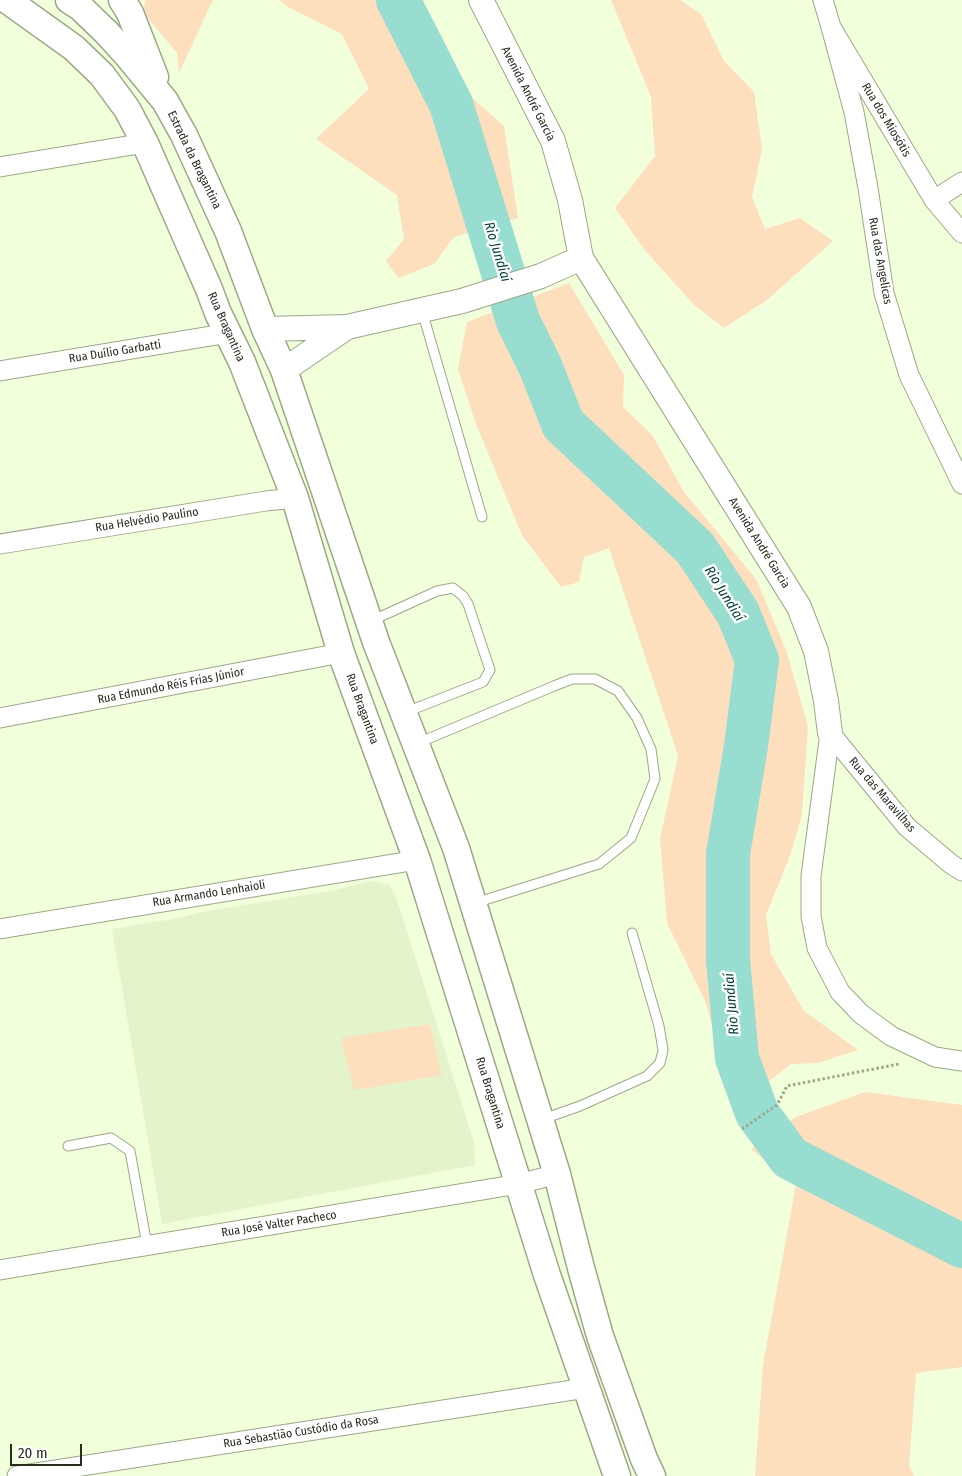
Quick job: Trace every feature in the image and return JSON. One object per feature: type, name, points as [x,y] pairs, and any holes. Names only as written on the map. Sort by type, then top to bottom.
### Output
[{"type":"main road","name":"Rua Bragantina","points":[[7,0],[36,9],[102,75],[127,109],[146,143],[218,313],[242,362],[295,498],[341,653],[417,860],[547,1275],[616,1476]]},
{"type":"main road","name":"Estrada da Bragantina","points":[[69,0],[80,7],[127,54],[164,101],[184,135],[228,231],[275,349]]},
{"type":"main road","points":[[122,0],[130,13],[164,101]]},
{"type":"main road","points":[[275,349],[369,621],[456,848],[557,1174],[580,1268],[600,1336],[644,1459],[652,1476]]},
{"type":"street","name":"Avenida André Garcia","points":[[481,0],[553,141],[570,200],[581,258],[799,607],[816,651],[830,733],[811,876],[811,916],[817,948],[840,992],[861,1014],[891,1036],[935,1057],[962,1061]]},
{"type":"street","name":"Rua dos Miosótis","points":[[823,0],[831,28],[934,200],[962,233]]},
{"type":"street","name":"Rua das Angelicas","points":[[831,28],[854,112],[884,293],[910,375],[962,484]]},
{"type":"street","points":[[0,167],[146,143]]},
{"type":"street","points":[[934,200],[962,182]]},
{"type":"street","points":[[275,349],[347,327],[462,301],[541,276],[581,258]]},
{"type":"street","points":[[275,349],[347,327]]},
{"type":"street","name":"Rua Duílio Garbatti","points":[[0,371],[229,333]]},
{"type":"street","name":"Rua Helvédio Paulino","points":[[0,544],[256,502],[295,498]]},
{"type":"street","name":"Rua Edmundo Réis Frias Júnior","points":[[0,718],[341,653]]},
{"type":"street","name":"Rua das Maravilhas","points":[[830,733],[907,827],[962,871]]},
{"type":"street","name":"Rua Armando Lenhaioli","points":[[0,929],[417,860]]},
{"type":"street","name":"Rua José Valter Pacheco","points":[[0,1270],[519,1184],[557,1174]]},
{"type":"street","name":"Rua Sebastião Custódio da Rosa","points":[[17,1476],[586,1388]]},
{"type":"lane","points":[[422,310],[482,517]]},
{"type":"lane","points":[[369,621],[437,591],[453,588],[463,596],[468,604],[490,670],[483,682],[404,713]]},
{"type":"lane","points":[[415,744],[554,686],[572,680],[595,679],[618,691],[637,718],[650,749],[655,779],[631,838],[599,864],[473,904]]},
{"type":"lane","points":[[541,1120],[580,1106],[647,1076],[660,1064],[662,1050],[659,1026],[632,933]]},
{"type":"lane","points":[[68,1146],[111,1138],[130,1151],[148,1245]]},
{"type":"path","points":[[742,1129],[777,1105],[787,1086],[935,1057]]},
{"type":"shaded area","points":[[146,0],[213,0],[179,73],[177,53],[142,11]]},
{"type":"shaded area","points":[[279,0],[411,0],[390,26],[504,126],[518,218],[454,237],[434,264],[398,278],[386,261],[404,239],[397,195],[316,139],[369,89],[342,34],[290,8]]},
{"type":"shaded area","points":[[611,0],[680,0],[701,14],[724,61],[754,92],[762,149],[752,197],[765,229],[800,218],[833,241],[767,300],[724,328],[694,305],[644,249],[615,208],[655,156],[651,97]]},
{"type":"shaded area","points":[[569,283],[624,375],[623,407],[653,436],[684,492],[756,579],[786,650],[808,726],[802,815],[790,856],[766,915],[771,954],[804,1011],[858,1050],[818,1063],[791,1064],[735,1108],[706,1003],[667,923],[660,839],[678,756],[609,548],[584,557],[579,582],[561,587],[522,535],[476,424],[458,369],[467,322]]},
{"type":"shaded area","points":[[372,881],[390,885],[397,900],[474,1142],[475,1165],[162,1224],[112,929],[335,890]]},
{"type":"shaded area","points":[[430,1024],[442,1075],[354,1090],[341,1038]]},
{"type":"shaded area","points":[[865,1092],[962,1105],[962,1367],[916,1373],[909,1466],[914,1476],[755,1476],[763,1365],[796,1185],[751,1149],[796,1117]]},
{"type":"waterway","name":"Rio Jundiaí","points":[[398,0],[451,104],[518,321],[541,368],[563,424],[695,548],[738,613],[757,660],[746,746],[728,854],[728,960],[737,1058],[757,1113],[790,1158],[962,1246]]}]
